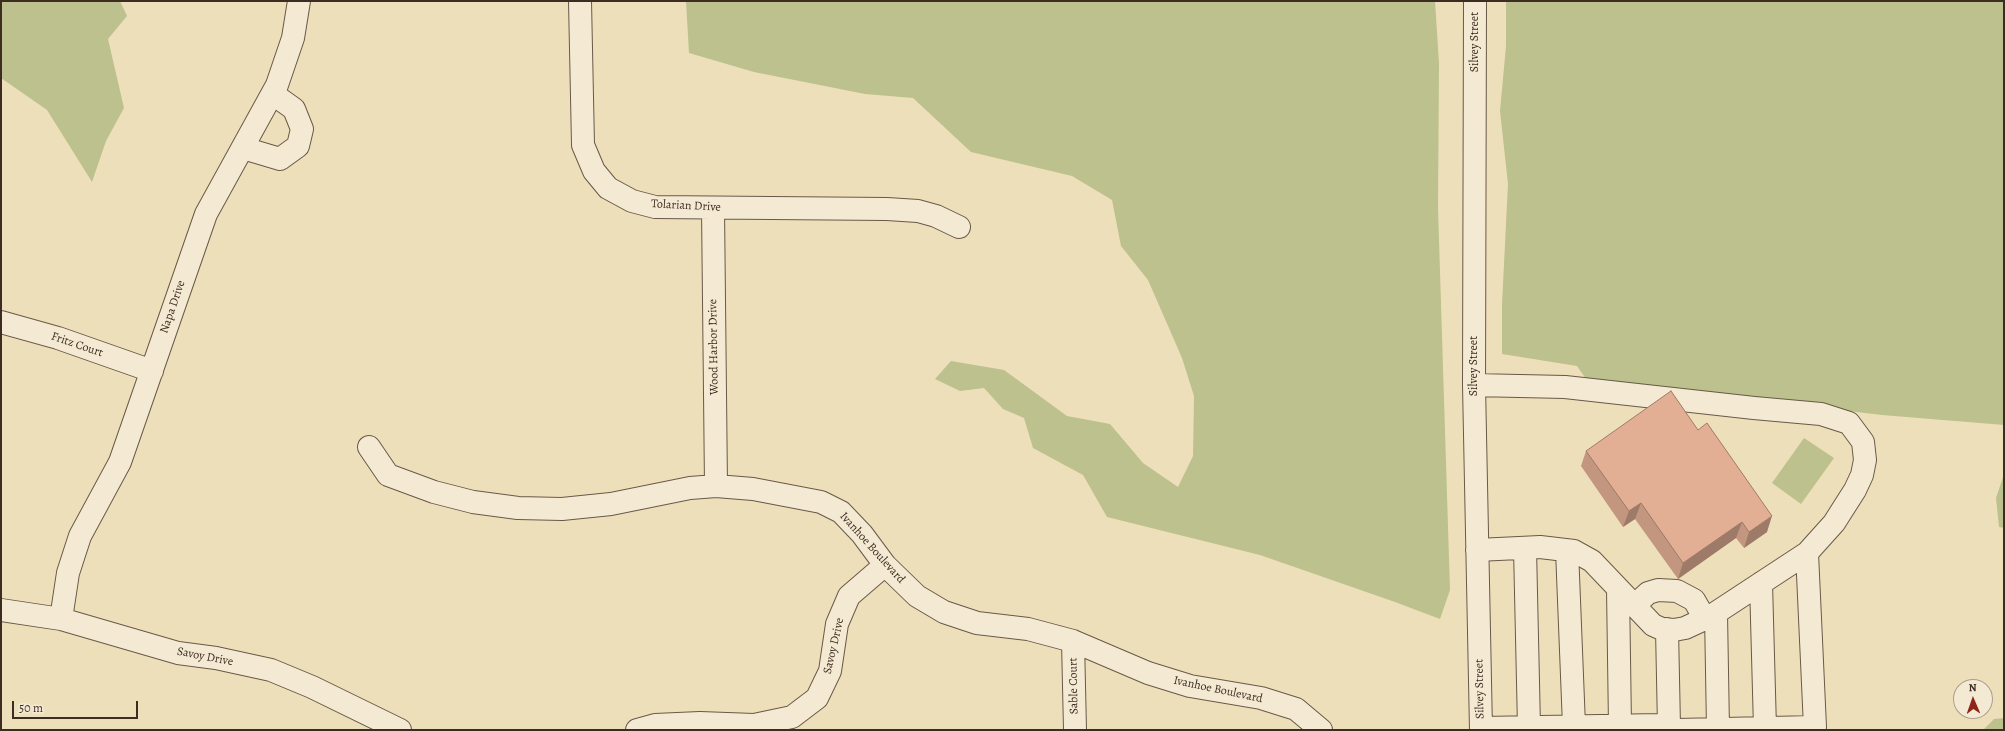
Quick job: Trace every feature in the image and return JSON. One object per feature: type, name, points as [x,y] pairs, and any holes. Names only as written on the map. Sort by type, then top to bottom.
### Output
[{"type":"street","name":"Napa Drive","points":[[61,619],[68,573],[80,536],[120,462],[206,214],[272,94],[293,38],[299,1]]},
{"type":"street","name":"Tolarian Drive","points":[[580,1],[583,146],[594,171],[608,188],[632,201],[655,207],[910,210],[936,216],[959,227]]},
{"type":"street","name":"Silvey Street","points":[[1475,1],[1474,386],[1481,729]]},
{"type":"street","points":[[243,148],[280,159],[298,146],[302,129],[294,109],[272,94]]},
{"type":"street","name":"Wood Harbor Drive","points":[[713,208],[716,486]]},
{"type":"street","name":"Fritz Court","points":[[1,322],[58,338],[152,371]]},
{"type":"street","points":[[1474,386],[1564,387],[1821,414],[1849,423],[1857,432],[1865,450],[1862,475],[1855,490],[1834,523],[1807,553],[1710,616],[1685,628],[1667,629],[1653,624],[1592,561],[1574,551],[1525,548],[1477,550]]},
{"type":"street","name":"Ivanhoe Boulevard","points":[[369,447],[388,475],[434,492],[518,508],[562,509],[611,504],[690,488],[716,486],[754,489],[820,502],[841,512],[862,534],[885,565],[917,596],[944,612],[977,623],[1028,629],[1073,641],[1148,674],[1190,686],[1261,698],[1296,709],[1322,730]]},
{"type":"street","points":[[1525,548],[1529,727]]},
{"type":"street","points":[[1566,550],[1574,726]]},
{"type":"street","points":[[1481,729],[1660,725],[1676,730],[1815,727],[1807,553]]},
{"type":"street","name":"Savoy Drive","points":[[637,730],[654,725],[700,723],[754,725],[792,717],[817,698],[830,672],[837,624],[849,596],[885,565]]},
{"type":"street","points":[[1761,583],[1765,728]]},
{"type":"street","points":[[1618,589],[1620,726]]},
{"type":"street","points":[[1634,606],[1648,593],[1668,589],[1686,594],[1710,616],[1718,729]]},
{"type":"street","name":"Savoy Drive","points":[[1,610],[61,619],[178,652],[216,658],[271,670],[312,687],[400,730]]},
{"type":"street","points":[[1667,629],[1669,728]]},
{"type":"street","name":"Sable Court","points":[[1073,641],[1075,730]]},
{"type":"green space","points":[[1,1],[120,1],[127,16],[108,39],[124,108],[106,141],[92,182],[47,110],[1,78]]},
{"type":"green space","points":[[686,1],[1435,1],[1439,63],[1438,208],[1450,590],[1440,619],[1260,555],[1107,517],[1083,475],[1033,448],[1024,418],[1003,409],[984,388],[960,391],[935,379],[951,361],[1004,370],[1067,416],[1110,424],[1143,463],[1178,487],[1193,456],[1194,396],[1182,358],[1148,280],[1121,246],[1112,200],[1072,176],[971,152],[913,98],[865,94],[754,72],[689,53]]},
{"type":"green space","points":[[1506,1],[2004,1],[2004,425],[1882,415],[1773,402],[1593,389],[1577,366],[1502,354],[1502,304],[1508,184],[1500,111],[1506,46]]},
{"type":"green space","points":[[1804,438],[1834,458],[1801,504],[1772,483]]},
{"type":"green space","points":[[2004,474],[2004,528],[1999,527],[1996,498]]},
{"type":"green space","points":[[2004,718],[2004,730],[1983,730],[1994,719]]},
{"type":"building","points":[[1671,391],[1698,430],[1707,423],[1772,516],[1749,532],[1742,522],[1683,563],[1641,503],[1629,511],[1586,451]]}]
